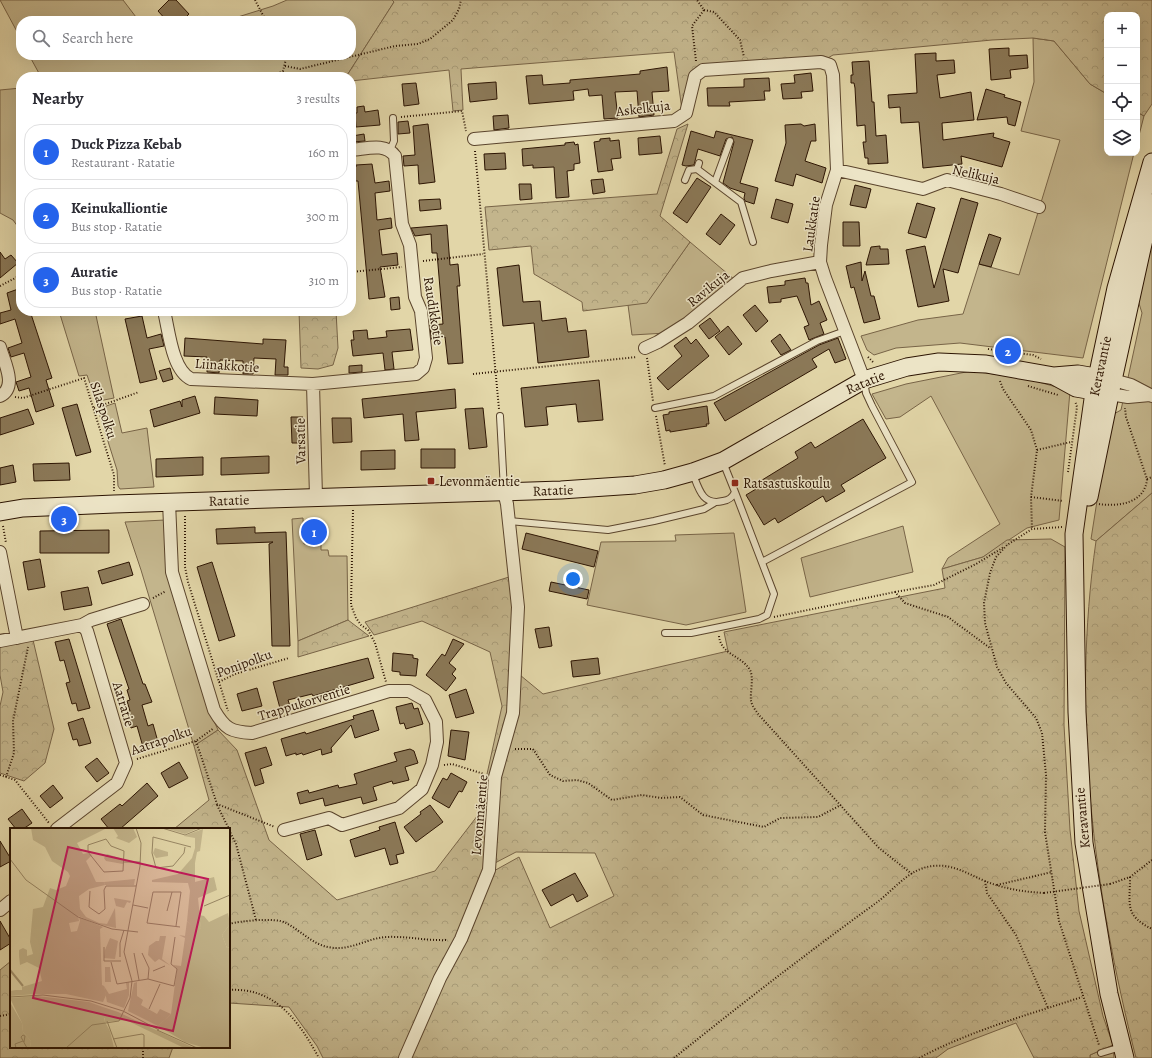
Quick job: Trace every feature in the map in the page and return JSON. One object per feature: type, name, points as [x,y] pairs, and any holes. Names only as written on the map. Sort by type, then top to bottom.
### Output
[{"type":"street","name":"Laukkatie","points":[[746,67],[821,62],[830,65],[833,75],[837,170],[826,205],[820,262],[864,380]]},
{"type":"street","points":[[698,74],[703,70],[746,67]]},
{"type":"street","name":"Askelkuja","points":[[474,139],[674,121],[686,114],[695,76],[698,74]]},
{"type":"street","points":[[356,150],[382,147],[390,150]]},
{"type":"street","name":"Raudikkotie","points":[[313,384],[416,374],[423,368],[426,358],[421,311],[415,297],[410,245],[402,224],[395,156],[390,150]]},
{"type":"street","name":"Keravantie","points":[[1123,1052],[1108,986],[1084,843],[1076,712],[1076,574],[1087,507],[1116,288],[1152,162]]},
{"type":"street","name":"Nelikuja","points":[[837,170],[923,189],[947,180],[1001,194],[1039,207]]},
{"type":"street","name":"Keravantie","points":[[1103,386],[1152,203]]},
{"type":"street","name":"Ravikuja","points":[[641,353],[688,323],[743,278],[820,262]]},
{"type":"street","name":"Liinakkotie","points":[[165,316],[178,368],[184,376],[191,379],[313,384]]},
{"type":"street","points":[[0,348],[9,379],[9,388],[3,394]]},
{"type":"street","name":"Ratatie","points":[[1,518],[23,508],[561,490],[635,485],[664,480],[693,472],[723,461],[864,380],[894,370],[939,362],[986,364],[1054,376],[1078,374],[1103,386]]},
{"type":"street","name":"Varsatie","points":[[313,384],[316,498]]},
{"type":"street","points":[[1103,386],[1131,385],[1152,395]]},
{"type":"street","name":"Levonmäentie","points":[[405,1058],[440,978],[461,939],[489,870],[495,777],[514,713],[518,607],[509,521],[504,492]]},
{"type":"street","points":[[169,502],[172,572],[214,710],[222,723]]},
{"type":"street","points":[[3,549],[17,638]]},
{"type":"street","points":[[0,641],[82,625],[91,620],[143,604]]},
{"type":"street","name":"Aatratie","points":[[82,625],[87,631],[126,762]]},
{"type":"street","name":"Trappukorventie","points":[[222,723],[236,732],[252,733],[389,691],[409,691],[425,700],[436,722],[437,742],[432,765],[422,789],[399,808],[342,825],[329,818],[284,830]]},
{"type":"street","points":[[59,828],[117,782],[126,762]]},
{"type":"street","points":[[0,910],[10,902]]},
{"type":"lane","points":[[390,150],[394,141],[393,118]]},
{"type":"lane","points":[[715,182],[730,141]]},
{"type":"lane","points":[[684,180],[689,170],[698,166],[715,182],[741,202],[753,242]]},
{"type":"lane","points":[[655,408],[714,396],[817,341],[845,331]]},
{"type":"lane","points":[[762,562],[912,482],[872,406],[866,393],[864,380]]},
{"type":"lane","name":"Levonmäentie","points":[[500,416],[504,492]]},
{"type":"lane","points":[[665,634],[691,634],[718,629],[759,619],[767,615],[774,594],[723,461]]},
{"type":"lane","points":[[693,472],[698,489],[708,501],[714,503]]},
{"type":"lane","points":[[509,521],[608,530],[704,509],[714,503],[728,500],[735,492]]},
{"type":"lane","points":[[1101,1053],[1123,1052]]},
{"type":"path","points":[[255,0],[263,16]]},
{"type":"path","points":[[356,54],[395,46],[418,44],[430,39],[453,20],[459,9],[460,0]]},
{"type":"path","points":[[697,0],[704,10],[714,12],[740,40],[746,67]]},
{"type":"path","points":[[698,74],[692,26],[704,10]]},
{"type":"path","points":[[281,72],[283,71],[286,60]]},
{"type":"path","points":[[285,66],[300,69],[330,60]]},
{"type":"path","points":[[393,118],[462,111],[466,131],[474,139],[494,373],[500,416]]},
{"type":"path","points":[[0,286],[16,278]]},
{"type":"path","points":[[864,352],[874,363]]},
{"type":"path","points":[[473,374],[494,373],[641,353]]},
{"type":"path","name":"Silaspolku","points":[[3,394],[15,398],[23,398],[84,378],[114,475],[114,504]]},
{"type":"path","points":[[1006,380],[1000,379],[1003,389],[1031,430],[1037,450],[1031,497],[1032,529]]},
{"type":"path","points":[[1025,386],[1061,396]]},
{"type":"path","points":[[94,408],[139,392]]},
{"type":"path","points":[[1068,476],[1071,442],[1077,407],[1074,398]]},
{"type":"path","points":[[1096,504],[1121,506],[1133,501],[1146,486],[1146,479],[1126,417],[1125,406]]},
{"type":"path","points":[[1037,450],[1071,442]]},
{"type":"path","points":[[1146,479],[1152,477]]},
{"type":"path","points":[[1031,497],[1063,501]]},
{"type":"path","points":[[353,510],[351,605],[356,618],[361,625],[368,630],[375,643],[389,691]]},
{"type":"path","points":[[185,515],[185,566],[229,713],[222,723]]},
{"type":"path","points":[[1,518],[3,549]]},
{"type":"path","points":[[759,619],[934,585],[976,564],[1032,529],[1065,527]]},
{"type":"path","points":[[1007,545],[996,557],[985,588],[984,603],[991,649],[997,668],[1006,683],[1036,718],[1042,733],[1046,775],[1046,832],[1060,921],[1101,1053]]},
{"type":"path","points":[[143,604],[177,585]]},
{"type":"path","points":[[896,592],[904,603],[948,617],[991,649]]},
{"type":"path","points":[[718,629],[720,642],[726,652],[742,661],[750,671],[751,703],[759,715],[879,848],[912,874]]},
{"type":"path","points":[[6,777],[14,753],[12,721],[31,636]]},
{"type":"path","name":"Ponipolku","points":[[207,688],[235,674],[289,658]]},
{"type":"path","name":"Aatrapolku","points":[[126,762],[196,741],[222,723]]},
{"type":"path","points":[[196,741],[217,804],[229,828]]},
{"type":"path","points":[[503,751],[521,748],[534,749],[550,775],[563,781],[577,780],[588,783],[612,800],[642,796],[661,798],[680,797],[703,815],[764,827],[780,818],[818,816],[841,805]]},
{"type":"path","points":[[432,765],[452,764],[495,777]]},
{"type":"path","points":[[0,775],[15,780],[53,828]]},
{"type":"path","points":[[217,804],[284,830]]},
{"type":"path","points":[[230,831],[236,844],[256,920]]},
{"type":"path","points":[[674,1058],[774,979],[912,874],[932,866],[947,866],[996,885],[1022,892],[1044,894],[1110,884],[1130,877],[1152,860]]},
{"type":"path","points":[[996,885],[1052,872]]},
{"type":"path","points":[[1130,877],[1130,911],[1138,922],[1152,929]]},
{"type":"path","points":[[985,881],[987,894],[1016,935],[1048,1008]]},
{"type":"path","points":[[230,924],[239,921],[256,920],[285,922],[312,940],[327,947],[347,948],[385,936],[434,941],[461,939]]},
{"type":"path","points":[[230,990],[237,989],[265,995],[285,1008],[305,1032],[319,1058]]},
{"type":"path","points":[[919,1058],[945,1044],[1083,997]]},
{"type":"path","points":[[0,1016],[10,1014]]},
{"type":"green space","points":[[0,0],[123,0],[135,16],[16,16],[16,30]]},
{"type":"green space","points":[[287,0],[392,0],[394,2],[349,72],[38,72],[32,60],[356,60],[356,16],[241,16]]},
{"type":"green space","points":[[392,0],[1152,0],[1152,104],[1144,116],[1140,114],[1140,12],[1104,12],[1104,92],[1090,84],[1054,41],[1033,38],[992,40],[833,55],[821,62],[697,69],[682,110],[674,52],[461,69],[463,110],[453,111],[449,70],[356,80],[356,72],[349,72],[394,2]]},
{"type":"green space","points":[[1033,38],[1054,41],[1090,84],[1104,92],[1104,156],[1133,156],[1083,358],[960,343],[896,348],[874,355],[867,350],[861,336],[918,320],[963,314],[979,264],[1019,275],[1060,140],[1021,131],[1034,82]]},
{"type":"green space","points":[[16,88],[16,224],[13,220],[0,213],[0,90]]},
{"type":"green space","points":[[1140,114],[1144,116],[1140,131]]},
{"type":"green space","points":[[688,124],[660,216],[690,242],[647,303],[583,311],[582,302],[534,274],[531,246],[489,250],[485,207],[657,194],[677,129]]},
{"type":"green space","points":[[1152,231],[1152,493],[1096,541],[1091,539],[1109,425],[1112,415],[1121,410],[1142,313],[1137,297]]},
{"type":"green space","points":[[690,242],[735,280],[666,333],[632,335],[628,305],[647,302]]},
{"type":"green space","points":[[61,316],[96,316],[114,398],[99,401],[95,398],[87,375],[79,376]]},
{"type":"green space","points":[[299,316],[336,316],[338,348],[333,365],[318,369],[301,368]]},
{"type":"green space","points":[[971,371],[1025,378],[1070,391],[1059,520],[1027,528],[983,557],[942,569],[948,558],[1000,524],[931,396],[900,417],[886,419],[872,394],[906,384]]},
{"type":"green space","points":[[115,403],[122,433],[147,428],[154,487],[120,489],[118,486],[117,470],[100,416],[103,408]]},
{"type":"green space","points":[[1152,493],[1152,1058],[1136,1058],[1108,930],[1098,866],[1090,801],[1086,737],[1086,672],[1089,606],[1096,541]]},
{"type":"green space","points":[[303,518],[304,544],[321,543],[321,550],[328,550],[329,556],[347,556],[348,620],[298,641],[292,519]]},
{"type":"green space","points":[[165,520],[210,712],[218,730],[194,746],[125,522]]},
{"type":"green space","points":[[903,526],[913,572],[810,597],[801,558]]},
{"type":"green space","points":[[734,533],[746,612],[686,625],[587,605],[601,542],[676,541],[675,535]]},
{"type":"green space","points":[[1051,539],[1065,547],[1064,725],[1070,830],[1079,911],[1103,1016],[1113,1045],[1090,1055],[1090,1058],[1034,1058],[1016,1023],[948,1049],[936,1058],[323,1058],[317,1046],[289,1007],[230,1003],[230,828],[175,828],[209,800],[194,746],[218,730],[237,750],[269,840],[337,900],[435,871],[478,815],[502,706],[490,652],[422,621],[374,635],[365,622],[509,577],[515,608],[511,712],[493,777],[492,872],[519,857],[550,928],[614,896],[595,853],[516,852],[493,864],[499,777],[520,675],[543,694],[728,651],[724,632],[945,588],[942,569],[983,557],[1007,540]]},
{"type":"green space","points":[[348,620],[369,636],[298,657],[298,641]]},
{"type":"green space","points":[[33,640],[54,729],[45,763],[24,781],[0,773],[0,706],[3,692],[0,675],[0,645]]},
{"type":"green space","points":[[10,962],[10,1048],[173,1048],[169,1058],[0,1058],[0,970]]},
{"type":"green space","points":[[1113,1045],[1114,1058],[1090,1058],[1090,1055]]},
{"type":"building","points":[[169,0],[176,0],[189,14],[187,16],[162,16],[158,11]]},
{"type":"building","points":[[1009,48],[1009,56],[1027,55],[1028,68],[1010,70],[1011,78],[991,80],[989,49]]},
{"type":"building","points":[[936,53],[936,61],[954,60],[955,73],[937,75],[940,98],[971,92],[974,120],[942,123],[943,140],[994,133],[993,137],[1010,142],[1002,167],[961,156],[962,164],[923,168],[919,122],[901,123],[900,107],[889,108],[888,95],[917,93],[915,54]]},
{"type":"building","points":[[869,61],[876,136],[886,135],[888,163],[868,164],[868,158],[865,158],[863,142],[866,142],[865,125],[857,126],[855,88],[854,83],[851,83],[851,75],[853,75],[852,62]]},
{"type":"building","points":[[667,67],[669,91],[652,92],[654,115],[639,117],[637,91],[615,92],[618,118],[604,119],[602,95],[589,96],[588,89],[573,91],[574,100],[529,104],[526,76],[542,75],[543,85],[570,83],[570,80],[640,74],[640,71]]},
{"type":"building","points":[[811,73],[813,91],[801,92],[802,98],[783,99],[781,84],[795,83],[794,75]]},
{"type":"building","points":[[769,78],[770,91],[764,91],[765,100],[729,102],[730,106],[708,106],[707,88],[744,87],[744,79]]},
{"type":"building","points":[[496,82],[497,99],[470,102],[468,84]]},
{"type":"building","points":[[416,83],[419,104],[404,106],[402,84]]},
{"type":"building","points":[[986,89],[1005,95],[1004,97],[1021,102],[1015,126],[1008,124],[1007,117],[977,120]]},
{"type":"building","points":[[364,106],[365,112],[378,110],[380,125],[356,127],[357,107]]},
{"type":"building","points":[[508,115],[509,128],[494,130],[493,116]]},
{"type":"building","points":[[408,121],[410,133],[398,134],[398,122]]},
{"type":"building","points":[[428,124],[435,182],[419,184],[418,165],[404,166],[403,156],[415,155],[413,126]]},
{"type":"building","points":[[801,124],[804,126],[815,124],[816,141],[811,141],[805,161],[826,168],[822,183],[796,174],[793,186],[775,181],[786,143],[785,125]]},
{"type":"building","points":[[691,131],[714,138],[716,131],[753,140],[740,183],[758,188],[754,204],[745,201],[745,193],[730,188],[723,183],[734,142],[732,137],[726,139],[720,156],[698,149],[694,165],[682,165]]},
{"type":"building","points":[[364,134],[365,141],[356,142],[356,135]]},
{"type":"building","points":[[660,136],[662,153],[639,155],[638,138]]},
{"type":"building","points":[[610,138],[610,141],[619,140],[621,158],[611,159],[613,170],[598,172],[594,142],[600,141],[600,139]]},
{"type":"building","points":[[574,142],[575,145],[578,144],[580,163],[574,164],[574,170],[567,171],[569,197],[556,198],[554,167],[533,168],[533,165],[523,166],[522,149],[565,145],[565,143]]},
{"type":"building","points":[[505,153],[506,169],[485,170],[484,154]]},
{"type":"building","points":[[372,164],[375,183],[389,181],[390,191],[375,193],[377,220],[391,218],[392,228],[379,230],[382,255],[397,253],[398,265],[380,267],[385,297],[369,299],[358,181],[356,181],[356,165]]},
{"type":"building","points":[[697,178],[711,187],[687,223],[673,213]]},
{"type":"building","points":[[603,179],[605,192],[593,194],[591,180]]},
{"type":"building","points":[[519,184],[531,184],[532,199],[520,200]]},
{"type":"building","points":[[855,185],[871,189],[866,208],[850,205]]},
{"type":"building","points":[[961,198],[978,203],[958,273],[943,269],[949,301],[918,307],[906,250],[925,246],[934,288]]},
{"type":"building","points":[[440,199],[441,209],[420,211],[419,200]]},
{"type":"building","points":[[776,199],[793,204],[788,223],[771,218]]},
{"type":"building","points":[[917,203],[935,208],[926,238],[908,233]]},
{"type":"building","points":[[721,214],[735,225],[720,245],[706,234]]},
{"type":"building","points":[[843,222],[859,222],[860,246],[843,246]]},
{"type":"building","points":[[447,225],[450,265],[458,264],[460,286],[457,286],[463,363],[448,364],[445,337],[431,339],[430,325],[443,324],[437,253],[432,253],[431,234],[415,236],[411,228]]},
{"type":"building","points":[[989,234],[1001,238],[991,267],[979,264]]},
{"type":"building","points":[[880,246],[880,249],[888,249],[889,264],[866,265],[871,247]]},
{"type":"building","points":[[0,252],[5,259],[11,255],[16,261],[16,265],[0,278]]},
{"type":"building","points":[[861,262],[862,281],[865,271],[871,296],[874,296],[880,319],[864,323],[854,287],[851,288],[846,266]]},
{"type":"building","points":[[519,265],[523,302],[540,301],[542,321],[566,318],[568,332],[586,330],[589,357],[538,363],[534,323],[503,326],[497,268]]},
{"type":"building","points":[[805,278],[806,283],[808,283],[811,305],[819,301],[827,320],[820,323],[824,334],[809,340],[804,327],[809,325],[797,296],[781,299],[781,302],[769,303],[767,287],[785,285],[785,281]]},
{"type":"building","points":[[16,290],[16,316],[32,316],[52,378],[46,380],[54,406],[36,412],[29,388],[19,391],[16,382],[31,377],[24,353],[11,357],[8,348],[22,343],[15,319],[0,324],[0,313],[11,310],[7,293]]},
{"type":"building","points":[[399,297],[400,309],[391,310],[390,298]]},
{"type":"building","points":[[755,305],[768,321],[756,332],[743,315]]},
{"type":"building","points":[[142,316],[147,338],[161,334],[164,346],[149,349],[157,379],[140,383],[125,319]]},
{"type":"building","points":[[710,318],[720,331],[709,339],[699,326]]},
{"type":"building","points":[[728,326],[742,344],[729,355],[715,337]]},
{"type":"building","points":[[410,329],[413,350],[392,352],[394,369],[385,370],[383,353],[353,356],[351,340],[354,340],[353,331],[367,330],[368,339],[387,337],[386,331]]},
{"type":"building","points":[[780,334],[791,350],[781,355],[771,341]]},
{"type":"building","points":[[686,337],[691,344],[696,339],[709,356],[668,390],[657,378],[682,356],[674,346]]},
{"type":"building","points":[[185,338],[263,344],[263,339],[286,340],[284,367],[288,367],[288,375],[275,375],[276,359],[254,358],[253,374],[243,374],[243,361],[220,360],[219,373],[207,372],[207,357],[184,356]]},
{"type":"building","points":[[838,338],[846,359],[835,363],[829,349],[812,359],[817,367],[725,421],[714,403],[819,345]]},
{"type":"building","points":[[362,365],[362,372],[349,373],[349,366]]},
{"type":"building","points":[[170,368],[173,379],[163,382],[159,371]]},
{"type":"building","points":[[599,380],[603,420],[578,422],[576,404],[546,407],[548,425],[525,427],[521,388]]},
{"type":"building","points":[[455,389],[456,408],[416,412],[419,440],[405,441],[403,414],[364,418],[362,399]]},
{"type":"building","points":[[195,396],[200,413],[154,427],[150,410],[180,401],[182,407],[182,400]]},
{"type":"building","points":[[215,397],[258,400],[257,416],[214,414]]},
{"type":"building","points":[[77,404],[91,452],[76,456],[62,408]]},
{"type":"building","points":[[707,406],[709,424],[706,424],[707,426],[670,432],[670,430],[666,431],[663,415],[669,414],[669,412]]},
{"type":"building","points":[[483,408],[487,447],[469,449],[465,409]]},
{"type":"building","points":[[28,409],[34,424],[0,435],[0,418]]},
{"type":"building","points":[[291,417],[303,417],[304,443],[292,443]]},
{"type":"building","points":[[332,418],[351,418],[352,442],[333,443]]},
{"type":"building","points":[[863,419],[886,458],[841,485],[845,491],[826,502],[823,496],[778,523],[775,518],[764,525],[746,495],[756,489],[754,485],[798,458],[795,452],[811,442],[815,448]]},
{"type":"building","points":[[421,449],[455,449],[455,468],[421,468]]},
{"type":"building","points":[[395,450],[395,469],[361,470],[361,451]]},
{"type":"building","points":[[269,456],[269,473],[221,475],[221,458]]},
{"type":"building","points":[[203,457],[203,475],[156,477],[156,459]]},
{"type":"building","points":[[69,463],[70,480],[34,481],[33,464]]},
{"type":"building","points":[[13,465],[16,482],[0,485],[0,468]]},
{"type":"building","points":[[321,525],[321,539],[307,540],[306,526]]},
{"type":"building","points":[[255,527],[255,533],[286,532],[290,646],[272,646],[269,544],[273,542],[217,544],[216,529]]},
{"type":"building","points":[[109,530],[109,553],[40,553],[40,531]]},
{"type":"building","points":[[526,533],[598,551],[594,567],[522,549]]},
{"type":"building","points":[[40,559],[45,587],[28,590],[23,562]]},
{"type":"building","points":[[129,562],[133,575],[102,584],[98,571]]},
{"type":"building","points":[[212,562],[235,636],[219,641],[197,567]]},
{"type":"building","points":[[551,582],[589,590],[587,599],[549,591]]},
{"type":"building","points":[[88,587],[92,605],[64,610],[61,592]]},
{"type":"building","points":[[121,619],[143,684],[145,684],[152,702],[142,705],[148,726],[153,724],[158,742],[143,747],[137,726],[131,728],[127,712],[130,711],[127,701],[130,700],[127,690],[129,689],[107,624]]},
{"type":"building","points":[[549,627],[552,646],[539,648],[535,629]]},
{"type":"building","points":[[69,639],[90,708],[78,711],[76,703],[72,704],[66,683],[70,682],[64,660],[60,661],[55,642]]},
{"type":"building","points":[[453,639],[464,644],[449,663],[456,669],[452,674],[456,678],[446,691],[426,675],[442,654],[445,656]]},
{"type":"building","points":[[393,653],[413,655],[413,658],[418,659],[416,676],[400,675],[400,672],[392,671]]},
{"type":"building","points":[[368,658],[374,678],[313,696],[312,694],[288,700],[291,709],[281,712],[273,682]]},
{"type":"building","points":[[598,658],[600,674],[573,677],[571,661]]},
{"type":"building","points":[[257,688],[262,706],[242,711],[237,694]]},
{"type":"building","points":[[466,689],[474,713],[456,718],[449,695]]},
{"type":"building","points":[[412,703],[414,709],[418,708],[423,724],[406,729],[404,723],[400,724],[396,707]]},
{"type":"building","points":[[373,710],[379,730],[355,738],[351,725],[331,748],[332,752],[322,755],[321,749],[303,755],[302,753],[296,755],[296,753],[286,756],[281,739],[305,732],[306,734],[354,719],[353,716]]},
{"type":"building","points":[[83,718],[91,743],[79,746],[77,739],[73,740],[68,723]]},
{"type":"building","points":[[451,730],[469,732],[465,760],[448,756]]},
{"type":"building","points":[[266,747],[272,765],[260,769],[264,783],[255,786],[245,753]]},
{"type":"building","points":[[410,749],[414,751],[418,763],[405,767],[409,780],[393,784],[392,781],[373,787],[377,800],[363,804],[361,797],[325,806],[323,798],[300,804],[297,793],[308,790],[309,793],[338,785],[339,788],[357,784],[354,774],[397,761],[394,753]]},
{"type":"building","points":[[97,758],[109,773],[97,782],[85,767]]},
{"type":"building","points":[[179,762],[188,778],[169,788],[161,773]]},
{"type":"building","points":[[451,773],[467,782],[462,792],[459,791],[449,808],[432,798],[443,778],[447,780]]},
{"type":"building","points":[[147,783],[158,796],[121,828],[108,828],[101,819],[120,804],[122,806]]},
{"type":"building","points":[[53,785],[63,798],[50,808],[40,796]]},
{"type":"building","points":[[430,805],[443,822],[416,842],[404,827]]},
{"type":"building","points":[[22,809],[32,823],[24,828],[15,828],[8,819]]},
{"type":"building","points":[[395,822],[404,853],[396,855],[398,863],[390,865],[385,848],[355,857],[350,840],[380,830],[379,827]]},
{"type":"building","points":[[315,830],[322,855],[307,860],[300,834]]},
{"type":"building","points":[[0,841],[10,857],[10,862],[0,867]]},
{"type":"building","points":[[575,873],[588,896],[577,902],[573,894],[551,906],[542,890]]},
{"type":"building","points":[[0,921],[10,938],[10,944],[0,950]]},
{"type":"place","name":"Keinukalliontie","points":[[1008,351]]},
{"type":"place","name":"Levonmäentie","points":[[431,481]]},
{"type":"place","name":"Ratsastuskoulu","points":[[735,483]]},
{"type":"place","name":"Auratie","points":[[64,519]]},
{"type":"place","name":"Duck Pizza Kebab","points":[[314,532]]}]
